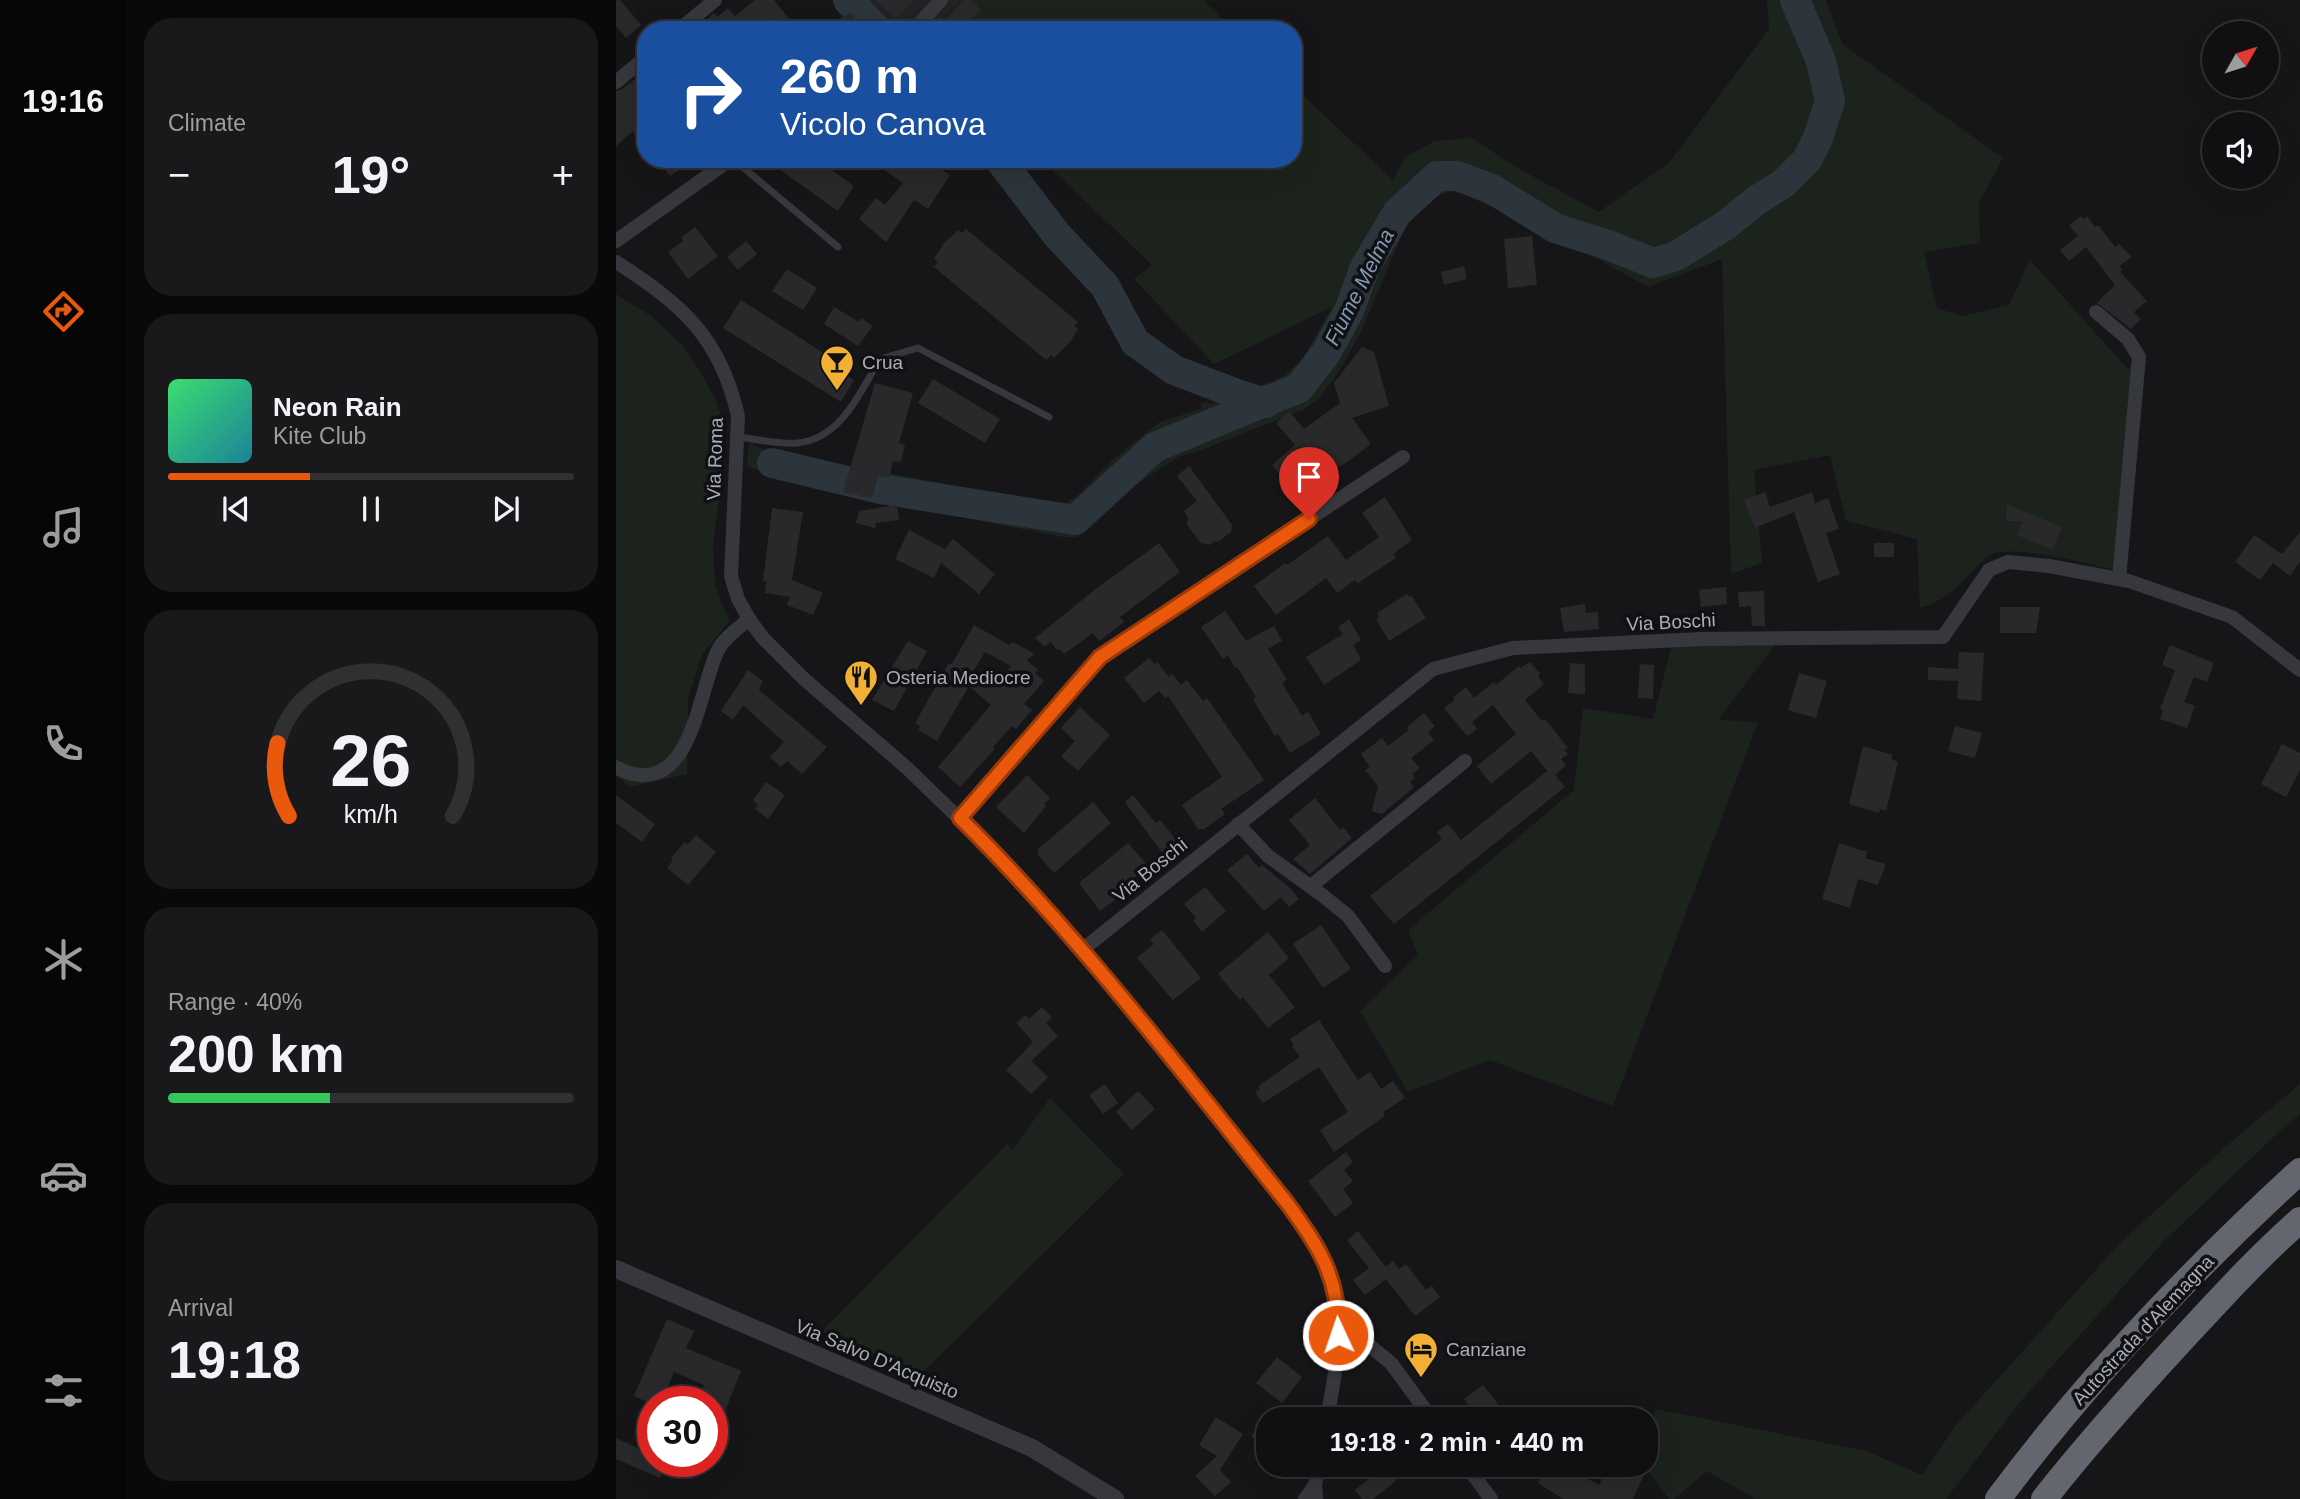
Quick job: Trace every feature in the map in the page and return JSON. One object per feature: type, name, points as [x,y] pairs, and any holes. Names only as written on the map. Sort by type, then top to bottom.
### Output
[{"type":"highway","name":"Autostrada d'Alemagna","points":[[1998,1499],[2087,1387],[2143,1324],[2300,1171]]},
{"type":"highway","name":"Autostrada d'Alemagna","points":[[2044,1499],[2086,1447],[2221,1297],[2300,1220]]},
{"type":"street","points":[[690,21],[715,0]]},
{"type":"street","points":[[922,21],[941,0]]},
{"type":"street","points":[[616,82],[637,64]]},
{"type":"street","points":[[616,241],[719,168]]},
{"type":"street","name":"Via Roma","points":[[616,261],[670,299],[694,322],[706,338],[732,390],[738,416],[738,437],[733,493],[731,576],[738,599],[749,619],[804,678],[866,731],[1005,863],[1082,950],[1287,1203],[1317,1245],[1332,1279],[1339,1321],[1335,1376],[1329,1407]]},
{"type":"street","points":[[2096,312],[2128,339],[2139,357],[2119,579]]},
{"type":"street","points":[[960,818],[1100,657],[1403,457]]},
{"type":"street","name":"Via Boschi","points":[[1082,950],[1433,669],[1513,648],[1702,639],[1943,637],[1990,570],[2008,562],[2049,566],[2119,579],[2232,617],[2300,670]]},
{"type":"street","points":[[616,766],[627,774],[653,775],[665,770],[675,761],[696,720],[720,645],[749,619]]},
{"type":"street","points":[[1311,886],[1465,761]]},
{"type":"street","points":[[1238,824],[1268,856],[1348,916],[1385,966]]},
{"type":"street","name":"Via Salvo D'Acquisto","points":[[616,1269],[1031,1448],[1115,1499]]},
{"type":"street","points":[[1339,1321],[1391,1363],[1423,1407]]},
{"type":"street","points":[[1475,1477],[1491,1499]]},
{"type":"street","points":[[1305,1499],[1316,1492]]},
{"type":"lane","points":[[743,168],[838,247]]},
{"type":"lane","points":[[738,437],[799,443],[825,435],[846,415],[880,359],[918,348],[1049,417]]},
{"type":"shaded area","points":[[856,0],[964,0],[938,21],[885,21]]},
{"type":"shaded area","points":[[964,0],[1203,0],[1225,21],[938,21]]},
{"type":"shaded area","points":[[1767,0],[1826,0],[1842,44],[2003,158],[1979,203],[1980,243],[1924,252],[1937,308],[1962,316],[2009,305],[2030,260],[2128,369],[2134,362],[2116,570],[2037,554],[1993,554],[1983,560],[1947,595],[1920,607],[1917,539],[1846,521],[1830,455],[1754,470],[1762,563],[1731,574],[1722,259],[1648,287],[1548,232],[1454,190],[1421,202],[1402,235],[1360,334],[1338,373],[1320,397],[1305,409],[1178,457],[1137,484],[1086,532],[1076,537],[1063,537],[870,499],[747,467],[749,442],[760,448],[992,493],[1047,507],[1060,507],[1079,494],[1115,458],[1158,423],[1202,408],[1200,405],[1207,402],[1215,403],[1284,376],[1303,358],[1332,307],[1214,364],[1134,279],[1152,265],[1050,168],[1302,168],[1302,94],[1393,180],[1405,157],[1435,141],[1472,138],[1514,166],[1599,212],[1670,162],[1769,29]]},
{"type":"shaded area","points":[[616,294],[651,316],[682,345],[716,400],[724,426],[713,544],[715,585],[729,621],[702,655],[688,698],[687,774],[630,787],[616,776]]},
{"type":"shaded area","points":[[1780,638],[1718,720],[1758,722],[1613,1106],[1490,1060],[1408,1092],[1360,1011],[1418,955],[1408,930],[1574,790],[1583,708],[1653,719],[1672,644]]},
{"type":"shaded area","points":[[2300,1084],[2300,1114],[2163,1242],[2021,1401],[1946,1499],[1756,1499],[1707,1471],[1674,1499],[1669,1499],[1653,1477],[1658,1477],[1658,1409],[1866,1451],[1922,1475],[1957,1424],[2120,1243],[2225,1147]]},
{"type":"shaded area","points":[[1050,1098],[1124,1174],[919,1376],[822,1331],[1007,1144],[1012,1150]]},
{"type":"building","points":[[616,0],[620,0],[638,21],[637,28],[626,38],[616,26]]},
{"type":"building","points":[[755,0],[774,0],[791,21],[774,21],[772,18],[768,21],[705,21],[714,13],[717,17],[728,8],[735,16]]},
{"type":"building","points":[[875,0],[914,0],[896,19]]},
{"type":"building","points":[[964,0],[971,0],[981,9],[970,21],[944,21]]},
{"type":"building","points":[[851,12],[857,21],[836,21]]},
{"type":"building","points":[[637,78],[637,135],[633,131],[616,146],[616,91]]},
{"type":"building","points":[[664,168],[681,168],[670,176]]},
{"type":"building","points":[[829,168],[854,186],[838,211],[779,169]]},
{"type":"building","points":[[882,168],[939,168],[950,175],[928,209],[914,200],[886,242],[859,219],[876,198],[885,205],[903,183]]},
{"type":"building","points":[[2081,216],[2084,219],[2087,216],[2095,227],[2098,225],[2115,247],[2119,244],[2132,257],[2119,266],[2122,270],[2120,272],[2147,301],[2134,312],[2141,319],[2131,329],[2097,303],[2115,285],[2086,247],[2069,261],[2060,250],[2078,236],[2069,225]]},
{"type":"building","points":[[695,227],[718,256],[688,279],[668,252],[683,241],[681,238]]},
{"type":"building","points":[[966,229],[1078,322],[1074,326],[1078,329],[1070,342],[1054,358],[1051,355],[1046,360],[934,267],[938,262],[934,259],[944,243],[958,230],[962,233]]},
{"type":"building","points":[[1532,236],[1537,285],[1508,288],[1504,239]]},
{"type":"building","points":[[746,241],[757,254],[738,270],[727,257]]},
{"type":"building","points":[[1464,266],[1467,279],[1444,285],[1441,272]]},
{"type":"building","points":[[787,269],[817,288],[803,310],[772,291]]},
{"type":"building","points":[[741,300],[847,368],[844,374],[854,380],[841,402],[723,328]]},
{"type":"building","points":[[834,307],[859,322],[861,318],[873,326],[858,346],[824,324]]},
{"type":"building","points":[[1362,347],[1374,352],[1389,406],[1352,418],[1371,444],[1340,467],[1339,465],[1316,485],[1309,481],[1295,493],[1272,465],[1295,445],[1276,423],[1289,411],[1304,429],[1340,403],[1334,383]]},
{"type":"building","points":[[933,379],[1000,419],[985,443],[918,403]]},
{"type":"building","points":[[875,383],[913,393],[899,443],[905,445],[901,462],[893,461],[889,478],[878,476],[872,498],[843,492]]},
{"type":"building","points":[[1189,466],[1232,525],[1231,532],[1209,545],[1201,543],[1187,525],[1188,517],[1184,511],[1197,501],[1177,476]]},
{"type":"building","points":[[1765,492],[1770,507],[1812,492],[1815,503],[1828,498],[1839,529],[1826,533],[1840,574],[1818,582],[1794,512],[1755,528],[1744,500]]},
{"type":"building","points":[[1385,497],[1412,540],[1393,554],[1396,558],[1358,583],[1355,580],[1337,593],[1326,578],[1276,615],[1254,586],[1328,536],[1346,560],[1379,537],[1362,513]]},
{"type":"building","points":[[2007,504],[2062,527],[2052,550],[2017,535],[2023,521],[2006,521]]},
{"type":"building","points":[[897,505],[899,520],[876,523],[875,528],[856,523],[859,511]]},
{"type":"building","points":[[772,508],[803,512],[792,580],[823,593],[813,615],[787,605],[790,597],[765,593],[766,581],[763,581]]},
{"type":"building","points":[[909,530],[945,549],[953,539],[995,574],[979,594],[941,563],[934,578],[895,559]]},
{"type":"building","points":[[2300,532],[2300,562],[2290,576],[2273,563],[2260,580],[2235,562],[2254,535],[2282,554]]},
{"type":"building","points":[[1159,543],[1180,572],[1120,617],[1124,622],[1099,641],[1093,633],[1064,654],[1051,642],[1045,647],[1035,638],[1097,588]]},
{"type":"building","points":[[1874,543],[1894,543],[1894,557],[1874,557]]},
{"type":"building","points":[[1726,587],[1727,604],[1701,607],[1699,590]]},
{"type":"building","points":[[1764,591],[1765,626],[1752,626],[1751,606],[1739,607],[1738,592]]},
{"type":"building","points":[[1407,594],[1409,597],[1411,595],[1426,618],[1389,641],[1376,619],[1379,617],[1377,613]]},
{"type":"building","points":[[1585,604],[1586,613],[1598,612],[1599,629],[1564,632],[1560,608]]},
{"type":"building","points":[[2000,607],[2040,607],[2036,633],[2000,633]]},
{"type":"building","points":[[1225,611],[1246,641],[1274,626],[1282,641],[1268,649],[1287,680],[1282,683],[1302,716],[1308,712],[1321,734],[1290,753],[1278,734],[1275,736],[1253,699],[1256,697],[1237,667],[1235,668],[1228,655],[1223,659],[1201,627]]},
{"type":"building","points":[[1349,619],[1361,640],[1353,645],[1361,660],[1324,685],[1306,657],[1343,634],[1338,627]]},
{"type":"building","points":[[974,625],[1009,645],[1013,642],[1035,654],[1027,660],[1038,670],[1035,673],[1044,681],[1024,704],[1032,710],[1016,729],[1012,726],[960,787],[938,767],[991,705],[969,686],[937,741],[918,730],[920,726],[915,723],[949,663],[952,664]],"holes":[[[985,652],[1011,666],[994,687],[971,675]]]},
{"type":"building","points":[[908,641],[927,651],[894,711],[872,700]]},
{"type":"building","points":[[2170,645],[2214,663],[2207,682],[2194,677],[2184,702],[2195,706],[2187,728],[2160,719],[2163,710],[2160,709],[2175,670],[2162,665]]},
{"type":"building","points":[[1959,652],[1984,653],[1981,701],[1957,699],[1958,681],[1928,680],[1928,667],[1958,669]]},
{"type":"building","points":[[1149,658],[1154,664],[1157,662],[1169,677],[1172,674],[1181,685],[1187,680],[1203,701],[1207,698],[1264,780],[1221,809],[1225,814],[1204,829],[1198,829],[1182,805],[1222,777],[1168,696],[1165,698],[1159,691],[1144,703],[1124,678]]},
{"type":"building","points":[[1530,662],[1544,684],[1525,700],[1542,721],[1545,719],[1568,748],[1564,750],[1568,754],[1561,759],[1566,765],[1555,775],[1565,787],[1394,924],[1370,896],[1442,839],[1437,832],[1448,824],[1461,840],[1547,771],[1531,751],[1491,784],[1477,766],[1516,734],[1493,705],[1472,722],[1477,729],[1467,736],[1444,708],[1466,687],[1474,698],[1494,682],[1496,685],[1519,666],[1520,668]]},
{"type":"building","points":[[1570,663],[1585,664],[1585,694],[1568,693]]},
{"type":"building","points":[[1640,664],[1654,665],[1653,699],[1638,698]]},
{"type":"building","points":[[748,670],[763,681],[759,690],[827,747],[802,774],[787,761],[781,767],[770,757],[784,742],[743,705],[733,720],[721,711]]},
{"type":"building","points":[[1799,673],[1827,681],[1816,718],[1788,710]]},
{"type":"building","points":[[1080,707],[1110,735],[1078,771],[1061,756],[1075,741],[1061,728]]},
{"type":"building","points":[[1424,713],[1435,726],[1428,732],[1434,740],[1411,758],[1420,768],[1412,774],[1415,778],[1410,782],[1414,787],[1382,814],[1372,811],[1378,786],[1365,770],[1370,767],[1361,754],[1382,738],[1388,746],[1409,730],[1407,727]]},
{"type":"building","points":[[1955,726],[1982,733],[1975,758],[1948,751]]},
{"type":"building","points":[[2282,744],[2300,753],[2300,770],[2286,797],[2261,784]]},
{"type":"building","points":[[1863,746],[1893,755],[1891,759],[1898,762],[1886,811],[1880,809],[1879,813],[1849,804]]},
{"type":"building","points":[[1027,775],[1050,798],[1024,833],[996,807]]},
{"type":"building","points":[[766,782],[785,795],[768,819],[755,809],[758,805],[753,800]]},
{"type":"building","points":[[616,795],[655,824],[642,842],[616,823]]},
{"type":"building","points":[[1133,795],[1156,823],[1160,820],[1178,842],[1163,854],[1125,802]]},
{"type":"building","points":[[1315,798],[1340,830],[1343,827],[1352,838],[1310,874],[1293,859],[1310,845],[1289,820]]},
{"type":"building","points":[[1093,802],[1111,823],[1054,873],[1038,855],[1038,849]]},
{"type":"building","points":[[696,835],[716,852],[688,885],[667,868],[673,860],[671,858],[685,842],[688,844]]},
{"type":"building","points":[[1128,843],[1148,866],[1124,887],[1127,891],[1100,911],[1079,883]]},
{"type":"building","points":[[1839,843],[1867,852],[1865,858],[1886,864],[1878,885],[1858,879],[1850,908],[1822,899]]},
{"type":"building","points":[[1247,854],[1259,868],[1262,865],[1299,899],[1289,907],[1281,897],[1264,911],[1227,870]]},
{"type":"building","points":[[1205,887],[1226,911],[1202,932],[1193,921],[1196,918],[1184,904]]},
{"type":"building","points":[[1321,925],[1351,969],[1323,988],[1293,944]]},
{"type":"building","points":[[1162,930],[1201,978],[1173,1000],[1137,958],[1154,944],[1150,939]]},
{"type":"building","points":[[1268,932],[1289,958],[1269,975],[1295,1007],[1268,1028],[1243,997],[1240,1000],[1218,974]]},
{"type":"building","points":[[1042,1007],[1052,1017],[1046,1023],[1058,1036],[1031,1061],[1048,1077],[1031,1094],[1006,1070],[1033,1042],[1016,1023],[1025,1015],[1029,1019]]},
{"type":"building","points":[[1319,1020],[1358,1080],[1370,1072],[1381,1089],[1393,1081],[1405,1098],[1383,1112],[1385,1116],[1334,1152],[1320,1130],[1348,1112],[1319,1067],[1263,1103],[1255,1092],[1260,1089],[1258,1086],[1300,1057],[1290,1039]]},
{"type":"building","points":[[1105,1084],[1118,1103],[1103,1114],[1089,1095]]},
{"type":"building","points":[[1138,1091],[1155,1109],[1132,1130],[1116,1112]]},
{"type":"building","points":[[1346,1152],[1353,1162],[1344,1170],[1353,1181],[1343,1189],[1353,1203],[1335,1217],[1308,1181]]},
{"type":"building","points":[[1358,1231],[1386,1267],[1393,1261],[1399,1269],[1406,1264],[1426,1290],[1432,1286],[1440,1297],[1415,1316],[1386,1279],[1365,1295],[1353,1280],[1369,1268],[1347,1240]]},
{"type":"building","points":[[667,1319],[694,1331],[686,1348],[741,1371],[728,1404],[728,1386],[704,1386],[674,1372],[668,1386],[638,1386]]},
{"type":"building","points":[[1277,1357],[1302,1377],[1282,1403],[1256,1383]]},
{"type":"building","points":[[1483,1385],[1500,1407],[1470,1407],[1464,1399]]},
{"type":"building","points":[[1216,1417],[1243,1434],[1220,1470],[1231,1482],[1215,1496],[1195,1476],[1217,1456],[1199,1445]]},
{"type":"building","points":[[616,1438],[637,1448],[637,1468],[616,1459]]},
{"type":"building","points":[[1371,1477],[1393,1477],[1396,1481],[1373,1499],[1362,1499],[1355,1490]]},
{"type":"building","points":[[1542,1477],[1584,1477],[1599,1485],[1603,1477],[1643,1477],[1633,1499],[1563,1499],[1538,1483]]},
{"type":"waterway","points":[[848,0],[868,21]]},
{"type":"waterway","name":"Fiume Melma","points":[[772,463],[880,489],[1075,520],[1155,447],[1299,388],[1326,353],[1349,311],[1364,269],[1397,213],[1437,176],[1457,176],[1492,189],[1555,228],[1653,263],[1676,256],[1726,225],[1784,183],[1807,160],[1818,138],[1830,101],[1821,61],[1795,0]]},
{"type":"waterway","points":[[1006,168],[1057,235],[1105,286],[1135,342],[1174,370],[1266,403]]},
{"type":"place","name":"Crua","points":[[837,392]]},
{"type":"place","name":"Osteria Mediocre","points":[[861,707]]},
{"type":"place","name":"Canziane","points":[[1421,1379]]},
{"type":"route","points":[[1309,519],[1100,657],[960,818],[1005,863],[1082,950],[1287,1203],[1317,1245],[1332,1279],[1339,1321],[1338,1335]]}]
